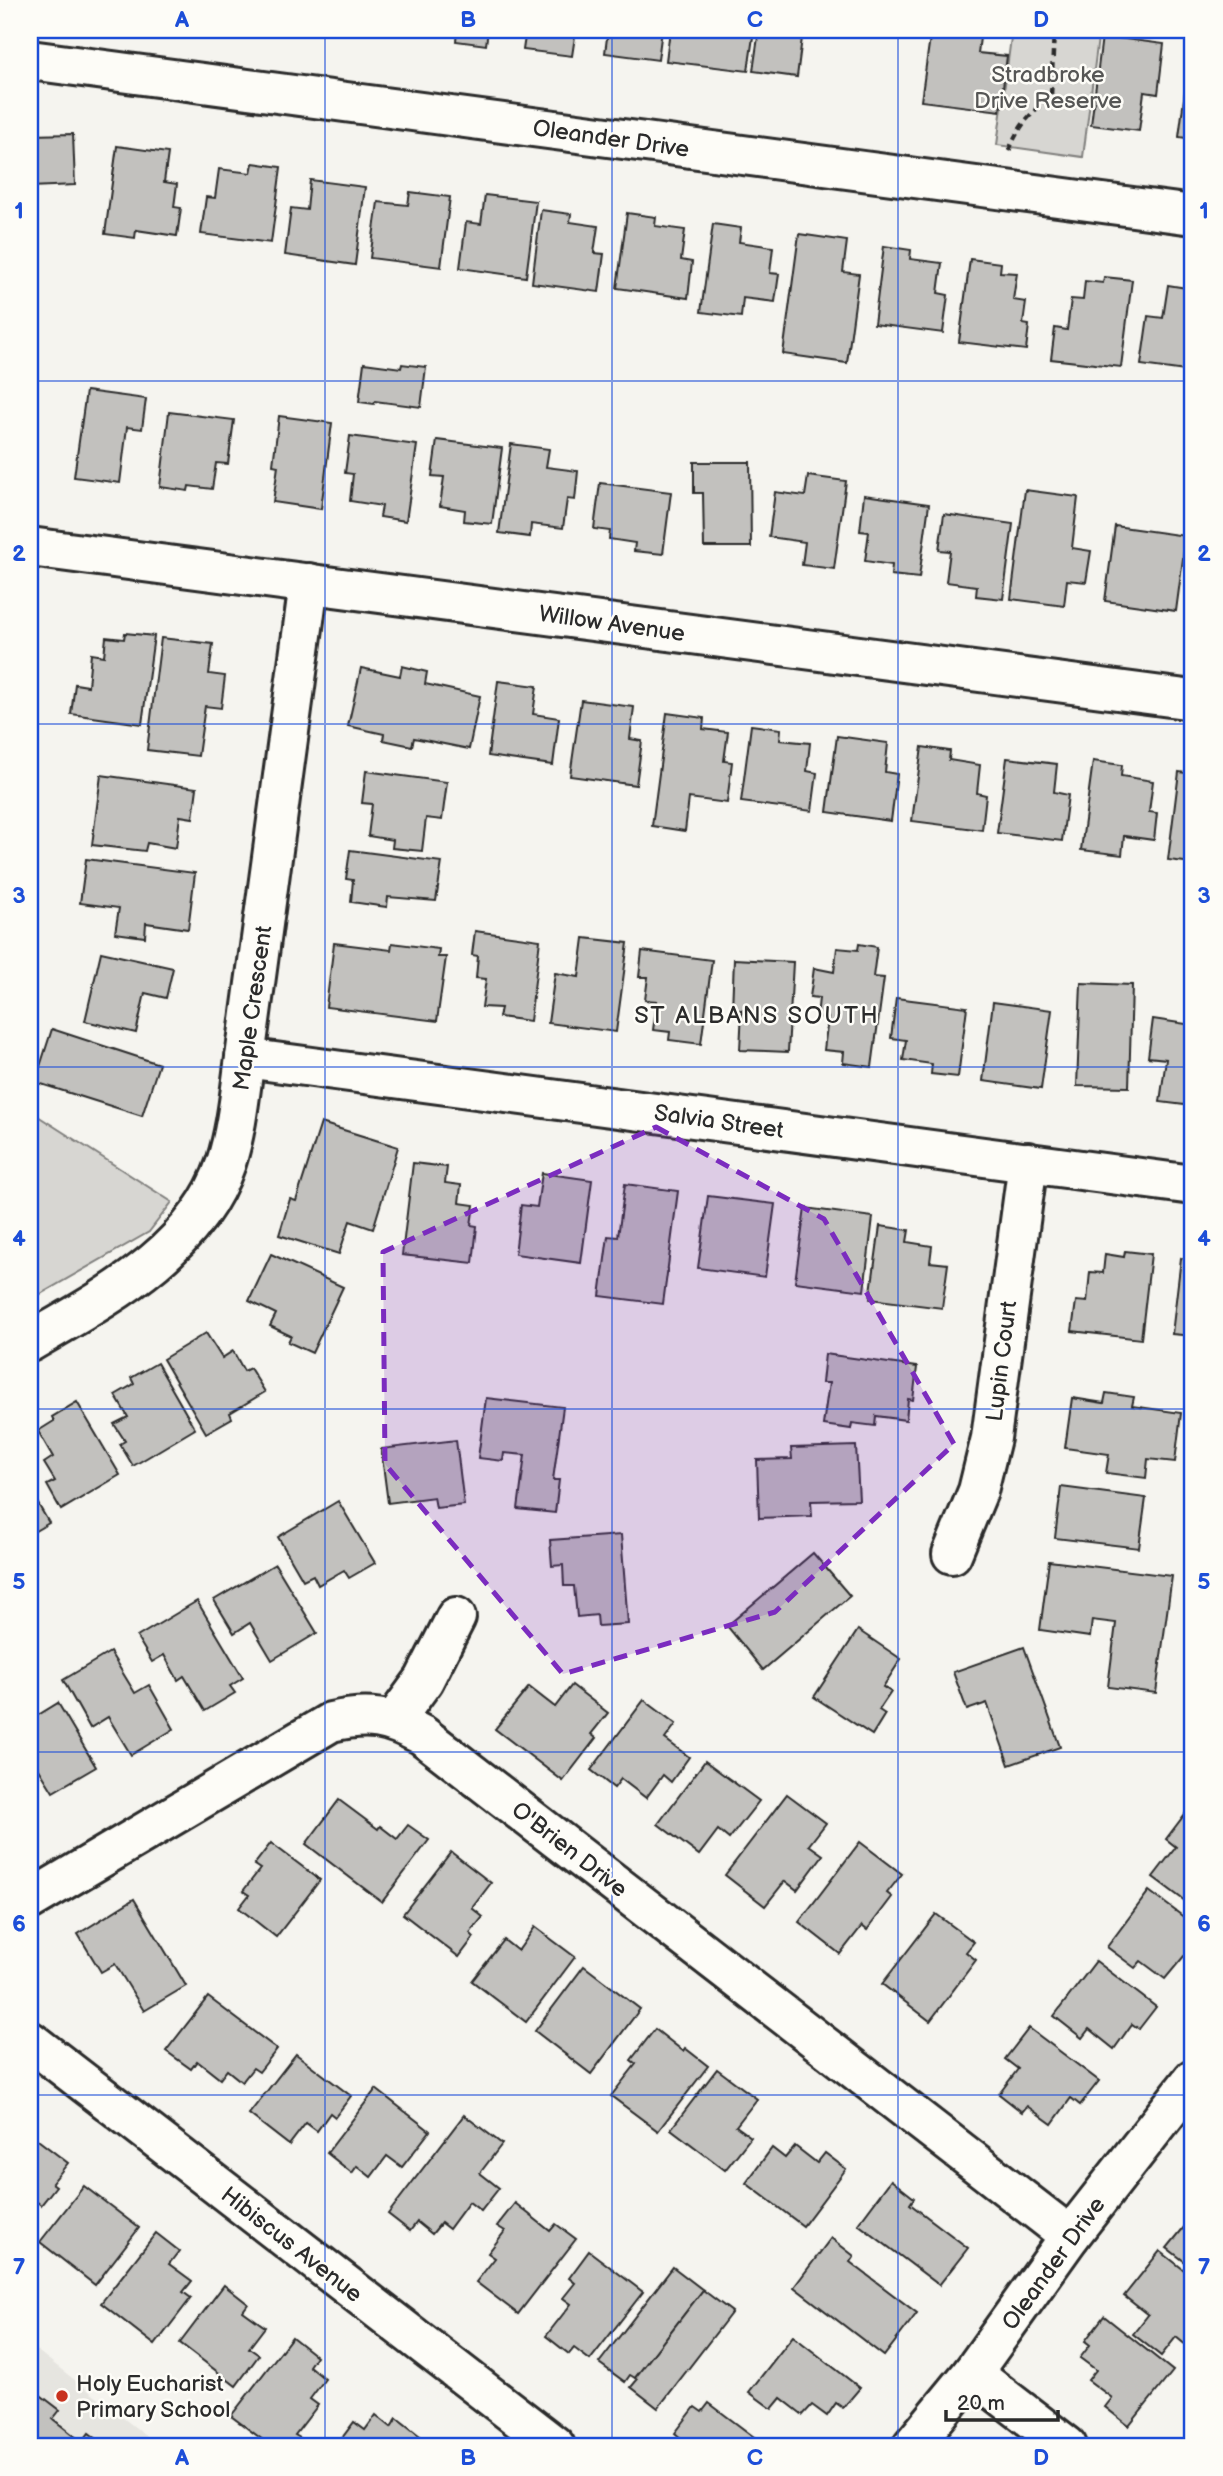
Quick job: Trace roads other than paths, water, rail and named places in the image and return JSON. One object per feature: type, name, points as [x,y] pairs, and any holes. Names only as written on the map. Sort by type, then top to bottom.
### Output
[{"type":"street","name":"Oleander Drive","points":[[30,60],[1193,215]]},
{"type":"street","name":"Willow Avenue","points":[[30,547],[1193,700]]},
{"type":"street","name":"Maple Crescent","points":[[30,1342],[108,1296],[153,1264],[183,1235],[211,1194],[225,1165],[234,1132],[246,1058],[309,583]]},
{"type":"street","name":"Salvia Street","points":[[246,1058],[1193,1185]]},
{"type":"street","name":"Lupin Court","points":[[952,1554],[978,1491],[991,1438],[1028,1162]]},
{"type":"street","points":[[394,1721],[424,1680],[456,1616]]},
{"type":"street","name":"O'Brien Drive","points":[[30,1900],[331,1722],[366,1716],[394,1721],[422,1735],[1070,2236]]},
{"type":"street","name":"Hibiscus Avenue","points":[[30,2041],[555,2446]]},
{"type":"street","name":"Oleander Drive","points":[[912,2446],[972,2373],[1070,2236],[1193,2079]]},
{"type":"street","points":[[972,2373],[1067,2446]]},
{"type":"place","name":"Holy Eucharist Primary School","points":[[62,2396]]},
{"type":"district","name":"ST ALBANS SOUTH","points":[[757,1015]]},
{"type":"park label","name":"Stradbroke Drive Reserve","points":[[1048,87]]}]
